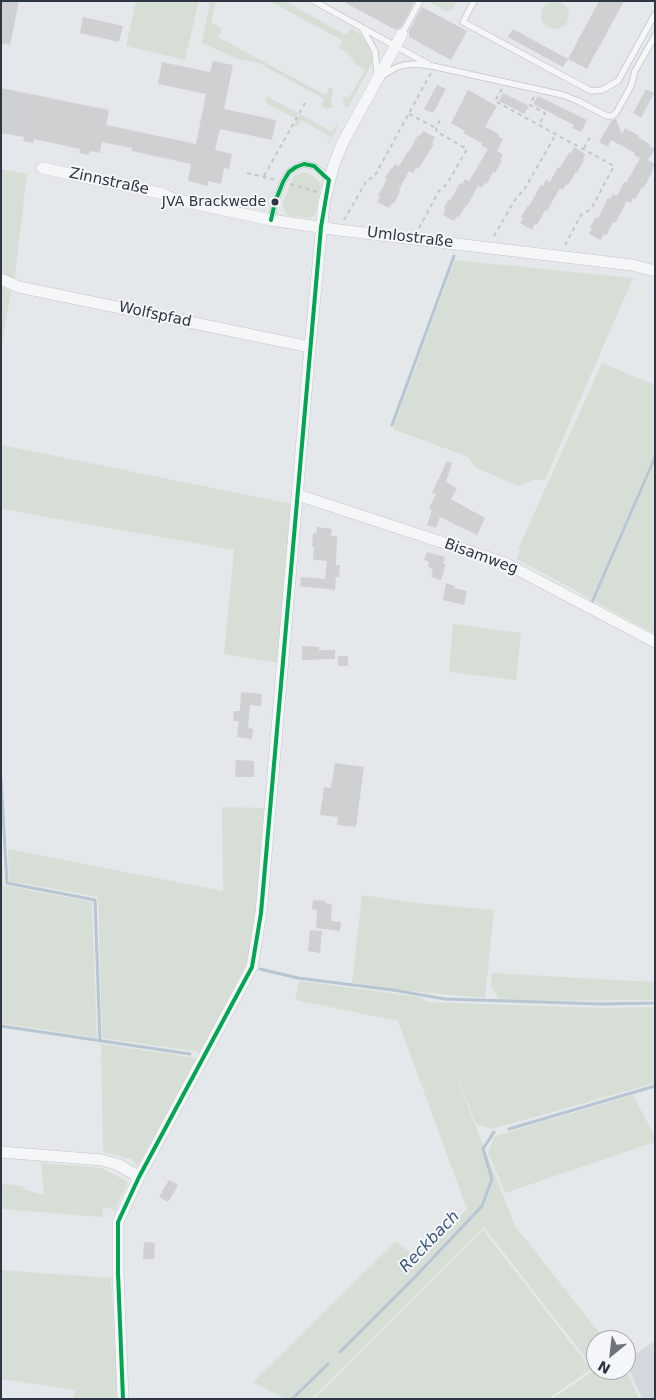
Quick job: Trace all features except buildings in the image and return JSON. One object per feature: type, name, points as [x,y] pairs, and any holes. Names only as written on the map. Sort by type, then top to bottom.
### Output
[{"type":"street","points":[[124,1399],[118,1222],[139,1177],[252,967],[261,913],[321,227],[329,180],[347,134],[402,34]]},
{"type":"street","name":"Zinnstraße","points":[[42,168],[164,194],[173,199],[271,220],[321,227]]},
{"type":"street","name":"Umlostraße","points":[[321,227],[632,265],[655,271]]},
{"type":"street","name":"Wolfspfad","points":[[1,279],[19,287],[310,347]]},
{"type":"street","name":"Bisamweg","points":[[298,495],[505,563],[655,642]]},
{"type":"street","points":[[1,1152],[102,1160],[119,1165],[139,1177]]},
{"type":"lane","points":[[314,1],[432,66]]},
{"type":"lane","points":[[402,34],[420,1]]},
{"type":"lane","points":[[474,1],[463,22],[592,91],[602,90],[618,81],[655,14]]},
{"type":"lane","points":[[361,27],[375,51],[378,71],[375,82]]},
{"type":"lane","points":[[375,82],[386,73],[404,65],[432,66],[572,98],[606,116],[612,116],[616,113],[631,86],[636,71],[655,36]]},
{"type":"lane","points":[[271,220],[275,202],[285,179],[289,172],[296,167],[304,164],[314,166],[323,172],[329,180]]},
{"type":"path","points":[[339,230],[367,180],[374,177],[410,114],[431,74],[432,66]]},
{"type":"path","points":[[505,82],[495,101],[614,166],[591,209],[581,215],[559,256]]},
{"type":"path","points":[[538,90],[530,105],[546,113],[539,125]]},
{"type":"path","points":[[264,176],[304,103]]},
{"type":"path","points":[[410,114],[436,128],[437,132],[467,148],[448,184],[438,191],[413,239]]},
{"type":"path","points":[[436,128],[440,120]]},
{"type":"path","points":[[488,248],[516,198],[524,190],[556,134]]},
{"type":"path","points":[[583,149],[590,137]]},
{"type":"shaded area","points":[[136,1],[199,1],[185,60],[126,46]]},
{"type":"shaded area","points":[[210,1],[216,1],[211,23],[222,29],[218,37],[325,95],[330,87],[333,93],[331,98],[333,107],[327,109],[321,106],[324,99],[259,63],[238,59],[202,43]]},
{"type":"shaded area","points":[[270,1],[285,1],[346,35],[351,28],[360,34],[369,47],[372,63],[348,108],[344,105],[344,96],[349,98],[365,70],[339,48],[343,41]]},
{"type":"shaded area","points":[[428,1],[456,1],[454,8],[447,12]]},
{"type":"shaded area","points":[[555,1],[565,5],[569,15],[565,25],[555,29],[545,25],[541,15],[545,5]]},
{"type":"shaded area","points":[[266,96],[298,113],[295,118],[266,103]]},
{"type":"shaded area","points":[[300,114],[332,132],[336,125],[338,126],[329,144],[327,143],[331,137],[301,120],[296,127],[294,125]]},
{"type":"shaded area","points":[[1,169],[27,174],[14,283],[1,276]]},
{"type":"shaded area","points":[[302,172],[315,177],[321,185],[315,215],[309,218],[291,216],[287,214],[283,207],[293,178]]},
{"type":"shaded area","points":[[455,260],[633,278],[545,480],[533,480],[518,486],[475,467],[468,457],[393,429]]},
{"type":"shaded area","points":[[1,286],[11,292],[1,349]]},
{"type":"shaded area","points":[[602,363],[655,385],[655,453],[591,599],[517,559],[520,551],[518,549]]},
{"type":"shaded area","points":[[1,445],[292,504],[278,663],[224,654],[234,550],[1,509]]},
{"type":"shaded area","points":[[655,461],[655,634],[594,601]]},
{"type":"shaded area","points":[[453,624],[521,633],[516,680],[449,672]]},
{"type":"shaded area","points":[[222,807],[264,808],[257,897],[248,961],[200,1052],[102,1038],[98,897],[9,881],[8,849],[223,891]]},
{"type":"shaded area","points":[[1,833],[3,885],[92,902],[97,1038],[1,1023]]},
{"type":"shaded area","points":[[362,895],[416,903],[494,910],[485,998],[409,991],[352,983]]},
{"type":"shaded area","points":[[492,973],[655,982],[655,1000],[509,1001],[499,999],[491,986]]},
{"type":"shaded area","points":[[299,981],[420,997],[427,1002],[600,1008],[655,1007],[655,1083],[492,1129],[477,1125],[451,1063],[515,1226],[597,1330],[586,1330],[586,1358],[484,1227],[311,1399],[286,1399],[253,1382],[396,1241],[420,1261],[467,1209],[398,1021],[295,1000]]},
{"type":"shaded area","points":[[101,1044],[197,1058],[138,1165],[131,1159],[103,1152]]},
{"type":"shaded area","points":[[633,1095],[655,1137],[655,1142],[505,1193],[488,1152],[495,1136]]},
{"type":"shaded area","points":[[41,1163],[101,1168],[128,1182],[115,1210],[103,1207],[102,1217],[1,1209],[1,1184],[23,1186],[23,1189],[44,1195]]},
{"type":"shaded area","points":[[483,1230],[586,1363],[586,1372],[548,1399],[314,1399]]},
{"type":"shaded area","points":[[1,1270],[111,1278],[118,1399],[73,1399],[75,1390],[1,1379]]},
{"type":"shaded area","points":[[655,1341],[655,1399],[642,1399],[634,1380],[636,1380],[636,1354]]},
{"type":"shaded area","points":[[586,1376],[586,1380],[630,1380],[639,1399],[552,1399]]},
{"type":"waterway","points":[[392,425],[454,256]]},
{"type":"waterway","points":[[592,602],[655,457]]},
{"type":"waterway","points":[[1,779],[7,883],[95,900],[100,1041]]},
{"type":"waterway","points":[[260,969],[298,978],[393,990],[445,999],[601,1004],[655,1003]]},
{"type":"waterway","points":[[1,1026],[190,1054]]},
{"type":"waterway","name":"Reckbach","points":[[509,1129],[655,1086]]},
{"type":"waterway","name":"Reckbach","points":[[340,1352],[482,1206],[492,1179],[483,1149],[494,1132]]},
{"type":"waterway","name":"Reckbach","points":[[292,1399],[328,1364]]},
{"type":"transit line","points":[[271,220],[275,202],[283,182],[289,172],[296,167],[304,164],[314,166],[329,180]]},
{"type":"transit line","points":[[123,1399],[118,1222],[139,1177],[252,967],[261,913],[321,227],[329,180]]},
{"type":"place","name":"JVA Brackwede","points":[[275,202]]}]
